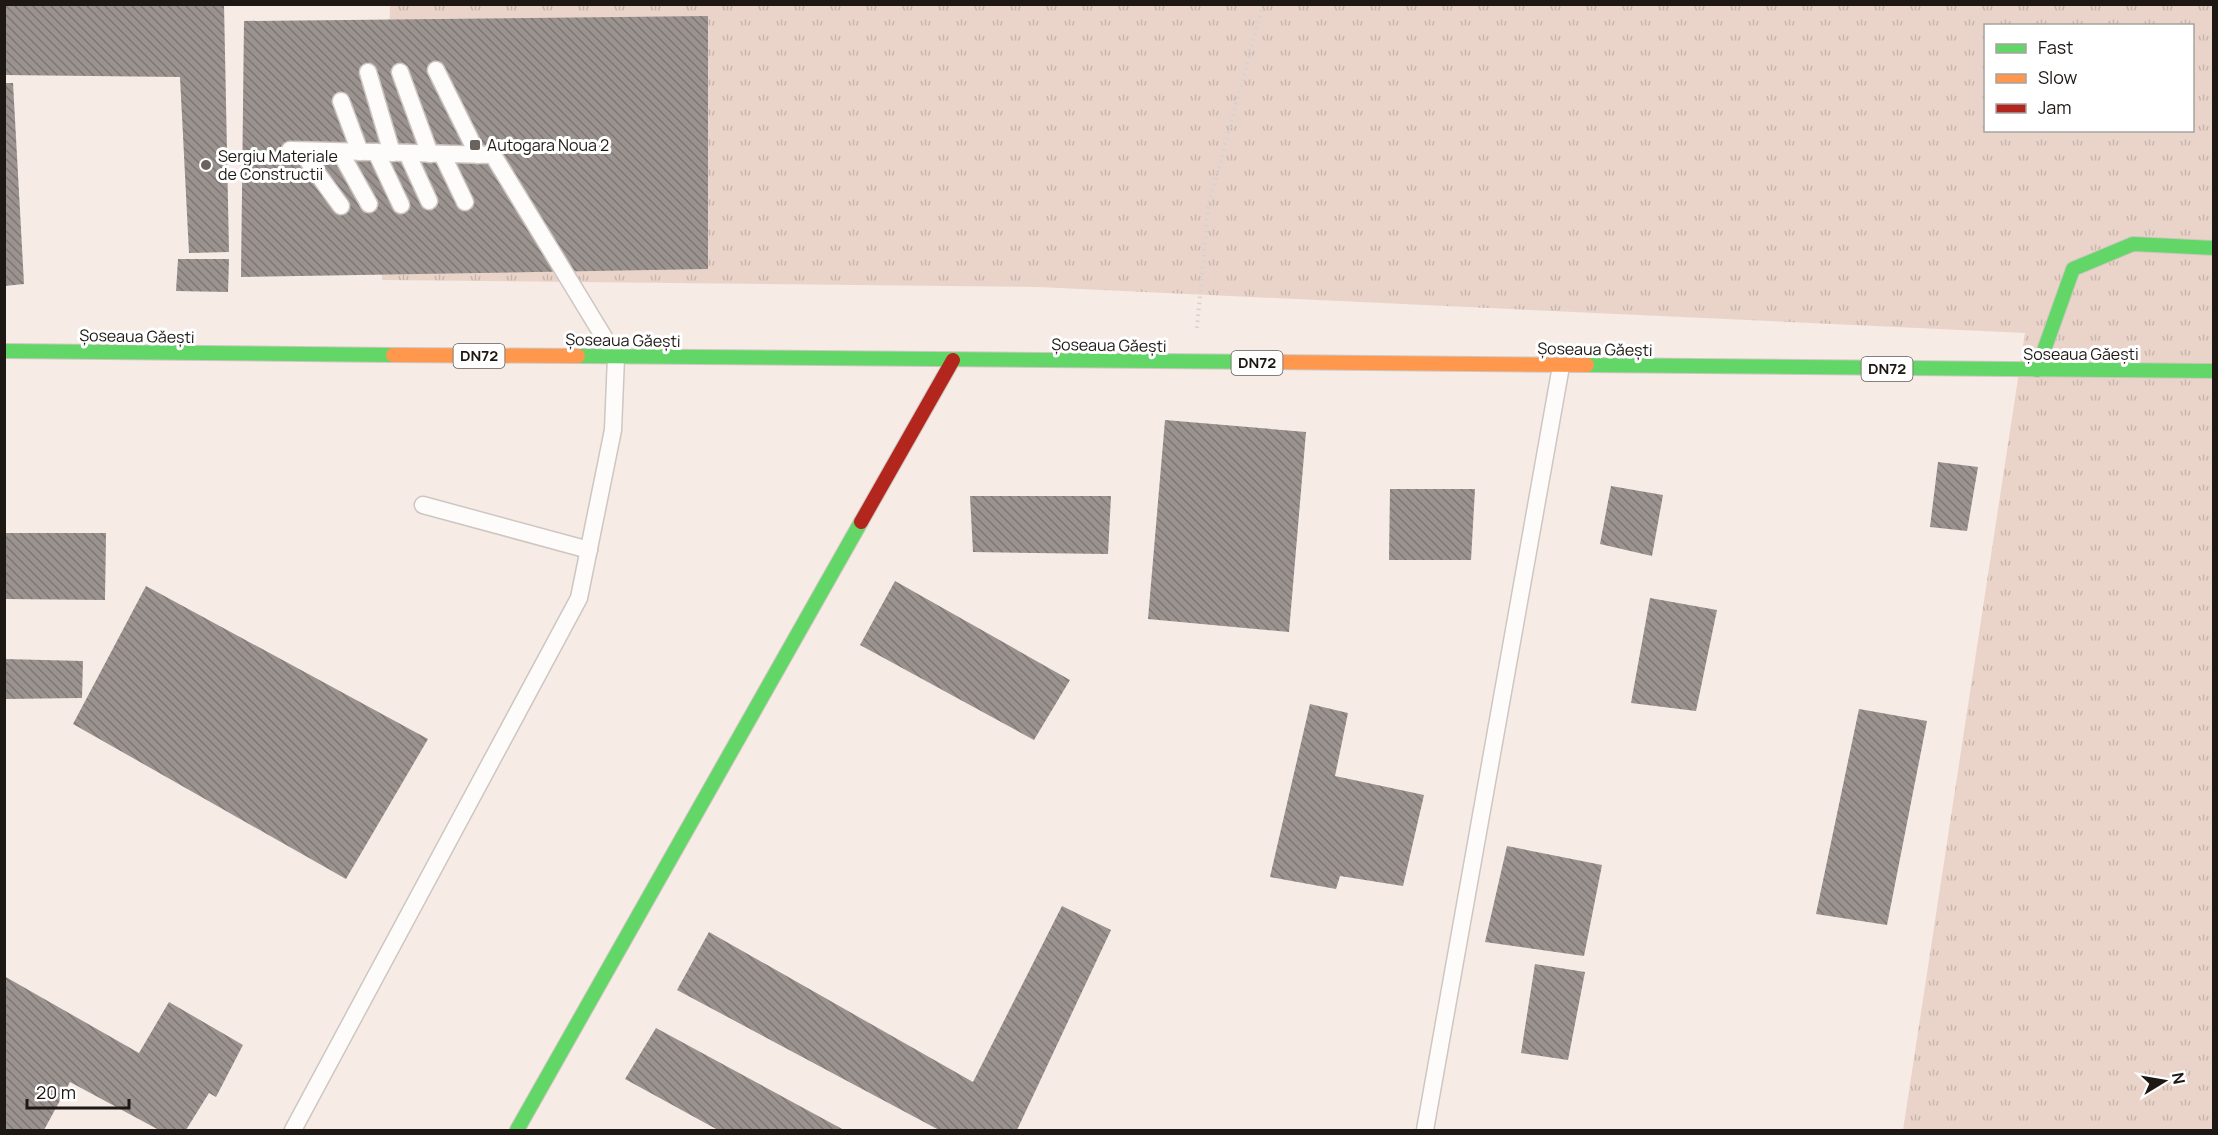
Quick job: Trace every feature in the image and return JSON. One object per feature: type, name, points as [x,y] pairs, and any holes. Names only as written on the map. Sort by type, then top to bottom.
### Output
[{"type":"main road","points":[[2037,370],[2073,269],[2133,244],[2214,248]]},
{"type":"main road","name":"Șoseaua Găești","points":[[4,351],[2214,371]]},
{"type":"main road","points":[[517,1131],[953,360]]},
{"type":"lane","points":[[436,70],[478,155]]},
{"type":"lane","points":[[368,72],[384,153],[400,205]]},
{"type":"lane","points":[[400,72],[436,154],[465,202]]},
{"type":"lane","points":[[341,101],[384,153],[429,201]]},
{"type":"lane","points":[[293,1131],[579,598],[613,430],[616,357],[493,155],[296,150],[341,206]]},
{"type":"lane","points":[[340,152],[369,204]]},
{"type":"lane","points":[[1425,1131],[1561,366]]},
{"type":"lane","points":[[423,505],[589,550]]},
{"type":"path","points":[[1194,362],[1208,208],[1263,4]]},
{"type":"green space","points":[[390,5],[2213,5],[2213,1130],[1903,1130],[2025,333],[1038,287],[382,280]]},
{"type":"building","name":"Sergiu Materiale de Constructii","points":[[224,4],[229,252],[189,253],[180,77],[4,75],[4,5]]},
{"type":"building","name":"Autogara Noua 2","points":[[708,16],[708,269],[241,277],[244,21]]},
{"type":"building","points":[[4,83],[13,83],[24,284],[4,286]]},
{"type":"building","points":[[178,259],[229,259],[228,292],[176,291]]},
{"type":"building","points":[[1165,420],[1306,432],[1289,632],[1148,619]]},
{"type":"building","points":[[1938,462],[1978,467],[1967,531],[1930,527]]},
{"type":"building","points":[[1611,486],[1663,495],[1652,556],[1600,544]]},
{"type":"building","points":[[1390,489],[1475,489],[1471,560],[1389,560]]},
{"type":"building","points":[[970,496],[1111,496],[1108,554],[973,552]]},
{"type":"building","points":[[4,533],[106,533],[105,600],[4,599]]},
{"type":"building","points":[[895,581],[1070,680],[1034,740],[860,645]]},
{"type":"building","points":[[146,586],[428,739],[346,879],[73,724]]},
{"type":"building","points":[[1650,598],[1717,610],[1696,711],[1631,703]]},
{"type":"building","points":[[4,659],[83,661],[82,698],[4,699]]},
{"type":"building","points":[[1310,704],[1348,713],[1335,776],[1424,795],[1403,886],[1340,876],[1336,889],[1270,877]]},
{"type":"building","points":[[1859,709],[1927,721],[1887,925],[1816,914]]},
{"type":"building","points":[[1507,846],[1602,865],[1584,956],[1485,942]]},
{"type":"building","points":[[1062,906],[1111,930],[1017,1130],[939,1130],[677,990],[709,932],[973,1082]]},
{"type":"building","points":[[1535,964],[1585,972],[1568,1060],[1521,1053]]},
{"type":"building","points":[[4,976],[139,1053],[169,1002],[243,1045],[216,1097],[209,1093],[186,1130],[159,1130],[70,1082],[44,1130],[4,1130]]},
{"type":"building","points":[[656,1028],[844,1130],[718,1130],[625,1079]]},
{"type":"traffic: fast","points":[[2037,370],[2073,269],[2133,244],[2214,248]]},
{"type":"traffic: fast","points":[[4,351],[393,355]]},
{"type":"traffic: fast","points":[[578,356],[1269,362]]},
{"type":"traffic: fast","points":[[1587,365],[2214,371]]},
{"type":"traffic: fast","points":[[517,1130],[861,522]]},
{"type":"traffic: slow","points":[[393,355],[578,356]]},
{"type":"traffic: slow","points":[[1269,362],[1587,365]]},
{"type":"traffic: jam","points":[[861,522],[953,360]]},
{"type":"place","name":"Autogara Noua 2","points":[[475,145]]},
{"type":"place","name":"Sergiu Materiale de Constructii","points":[[206,165]]}]
